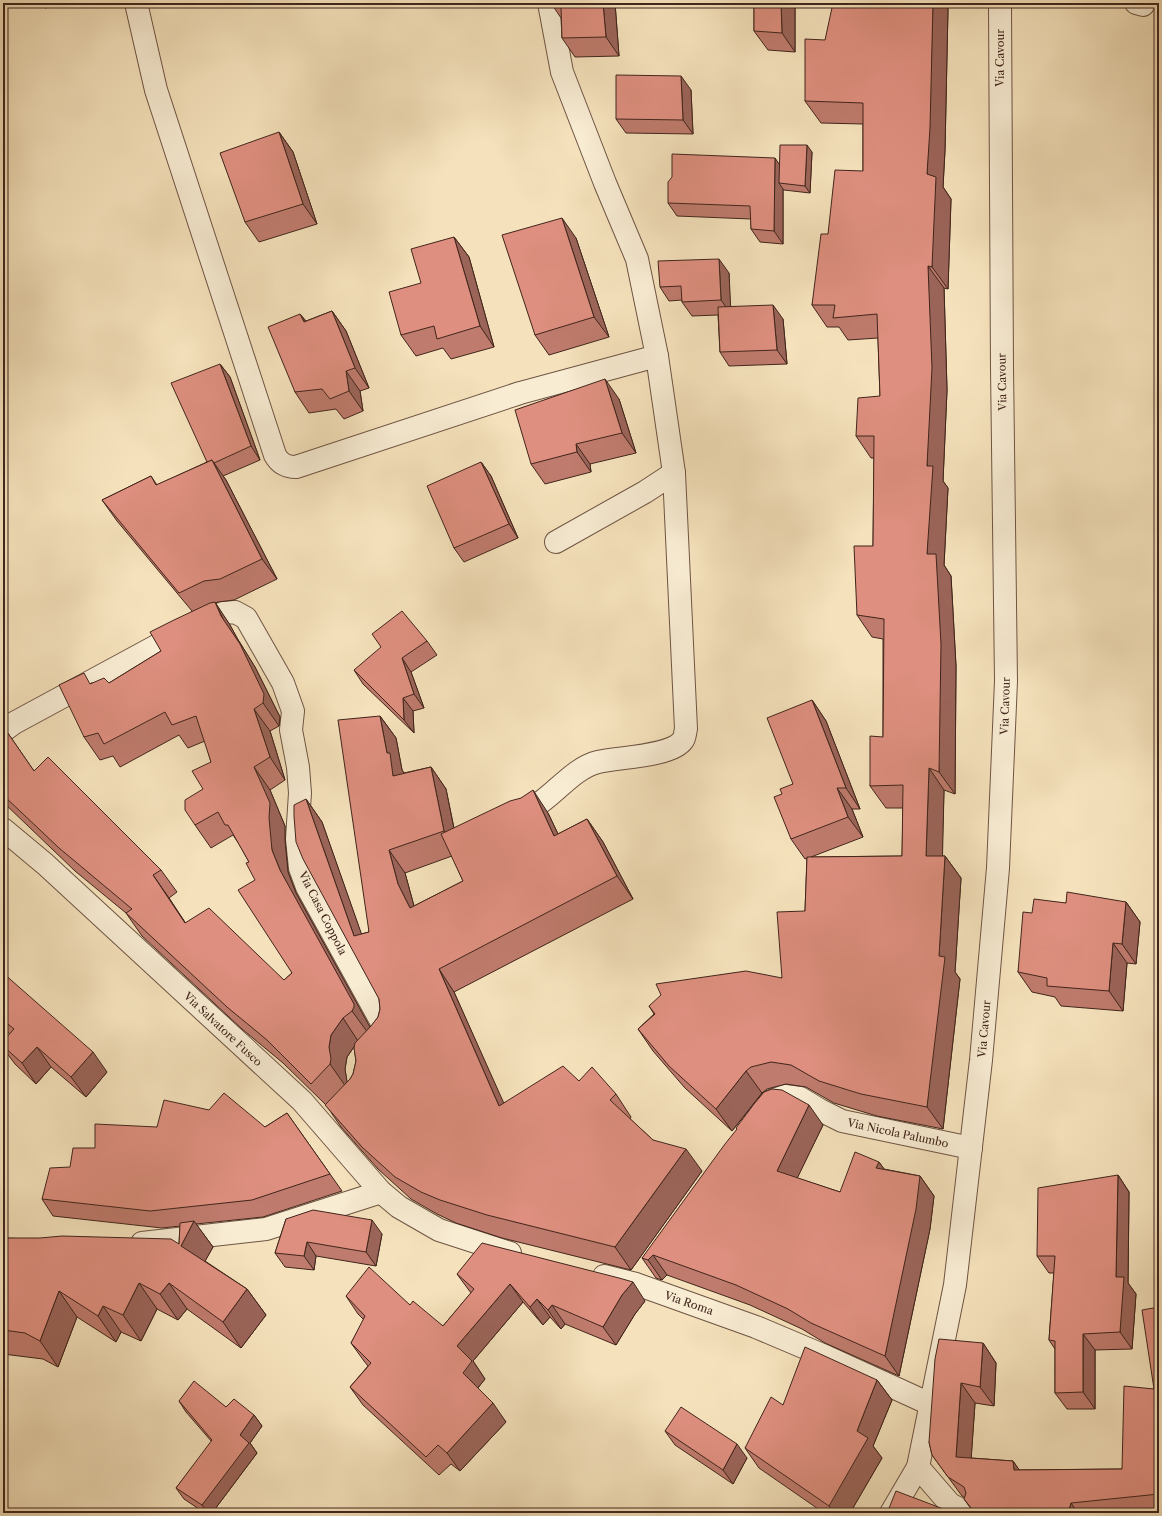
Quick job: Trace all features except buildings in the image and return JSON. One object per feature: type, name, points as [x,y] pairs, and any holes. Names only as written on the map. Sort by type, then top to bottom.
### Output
[{"type":"street","points":[[136,3],[159,98],[275,455],[283,465],[296,467],[520,393],[657,356]]},
{"type":"street","points":[[496,817],[530,810],[547,799],[579,771],[597,762],[660,752],[677,746],[684,740],[686,729],[674,473],[657,356],[637,259],[605,183],[562,72],[549,3]]},
{"type":"street","name":"Via Cavour","points":[[891,1513],[918,1467],[955,1285],[981,1060],[998,868],[1006,680],[1002,366],[1000,3]]},
{"type":"street","points":[[556,542],[645,492],[674,473]]},
{"type":"street","name":"Via Casa Coppola","points":[[3,731],[14,723],[184,631],[223,613],[235,612],[246,618],[284,683],[293,711],[291,730],[298,766],[300,792],[297,839],[300,868],[307,887],[382,1023],[383,1033],[377,1042],[363,1054]]},
{"type":"street","name":"Via Salvatore Fusco","points":[[3,829],[45,864],[302,1101],[380,1192],[399,1207],[439,1230],[499,1250],[529,1258]]},
{"type":"street","name":"Via Nicola Palumbo","points":[[754,1122],[771,1101],[785,1096],[800,1098],[842,1121],[971,1148]]},
{"type":"street","points":[[324,1127],[341,1110]]},
{"type":"street","points":[[120,1245],[266,1229],[380,1192]]},
{"type":"street","points":[[636,1284],[650,1266]]},
{"type":"street","name":"Via Roma","points":[[583,1271],[636,1284],[756,1327],[828,1357],[930,1404]]},
{"type":"street","points":[[918,1467],[950,1504],[967,1513]]}]
